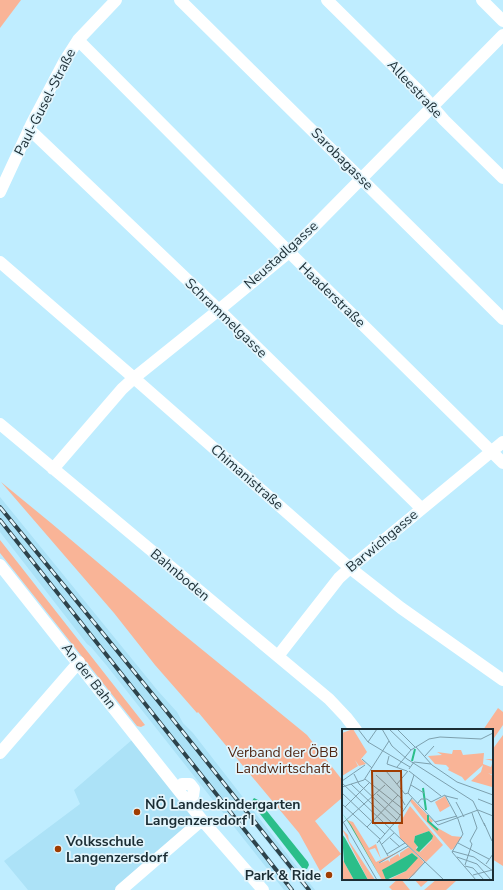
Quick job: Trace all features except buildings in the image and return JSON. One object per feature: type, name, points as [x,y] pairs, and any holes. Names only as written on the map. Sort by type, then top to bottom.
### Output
[{"type":"street","name":"Paul-Gusel-Straße","points":[[0,192],[29,130],[64,62],[78,40],[116,0]]},
{"type":"street","name":"Sarobagasse","points":[[180,0],[503,319]]},
{"type":"street","name":"Alleestraße","points":[[327,0],[418,90],[444,120],[503,178]]},
{"type":"street","points":[[482,0],[503,20]]},
{"type":"street","name":"Neustadlgasse","points":[[53,468],[122,389],[289,252],[503,35]]},
{"type":"street","name":"Haaderstraße","points":[[78,40],[289,252],[503,463]]},
{"type":"street","name":"Schrammelgasse","points":[[29,130],[218,310],[421,508]]},
{"type":"street","name":"Chimanistraße","points":[[0,262],[350,568],[401,608],[503,680]]},
{"type":"street","name":"Bahnboden","points":[[0,424],[329,699],[355,729]]},
{"type":"street","name":"Barwichgasse","points":[[278,656],[339,578],[421,508],[503,442]]},
{"type":"street","name":"An der Bahn","points":[[0,565],[79,662],[178,789],[182,784],[190,784],[194,789],[193,796],[188,801],[202,820],[263,890]]},
{"type":"street","points":[[0,753],[79,662]]},
{"type":"street","points":[[121,890],[202,820]]},
{"type":"shaded area","points":[[0,497],[158,691],[177,712],[183,723],[193,733],[315,890],[305,890],[247,816],[241,821],[295,890],[284,890],[107,666],[87,644],[0,532]]},
{"type":"shaded area","name":"NÖ Landeskindergarten Langenzersdorf I","points":[[133,739],[195,820],[115,890],[28,890],[4,861],[80,804],[74,790]]},
{"type":"shaded area","points":[[254,798],[258,800],[308,862],[309,865],[307,869],[302,868],[253,805],[252,801]]},
{"type":"green space","points":[[0,0],[21,0],[0,28]]},
{"type":"green space","name":"Verband der ÖBB Landwirtschaft","points":[[1,482],[178,630],[307,735],[342,780],[342,798],[315,821],[341,854],[320,871],[299,833],[198,712],[197,713],[155,665],[114,613]]},
{"type":"green space","points":[[0,540],[145,725],[141,727],[137,726],[0,553]]},
{"type":"green space","points":[[498,708],[503,712],[503,725],[493,740],[493,729],[484,729]]},
{"type":"green space","points":[[503,735],[503,866],[493,860],[493,749]]},
{"type":"green space","points":[[397,880],[402,880],[410,890],[392,890],[389,887]]},
{"type":"green space","points":[[415,880],[429,880],[421,887]]},
{"type":"green space","points":[[436,880],[456,881],[446,890],[424,890]]},
{"type":"railway","points":[[0,507],[167,712],[309,890]]},
{"type":"railway","points":[[0,520],[292,890]]},
{"type":"place","name":"NÖ Landeskindergarten Langenzersdorf I","points":[[137,812]]},
{"type":"place","name":"Volksschule Langenzersdorf","points":[[58,849]]},
{"type":"place","name":"Park & Ride","points":[[329,875]]}]
